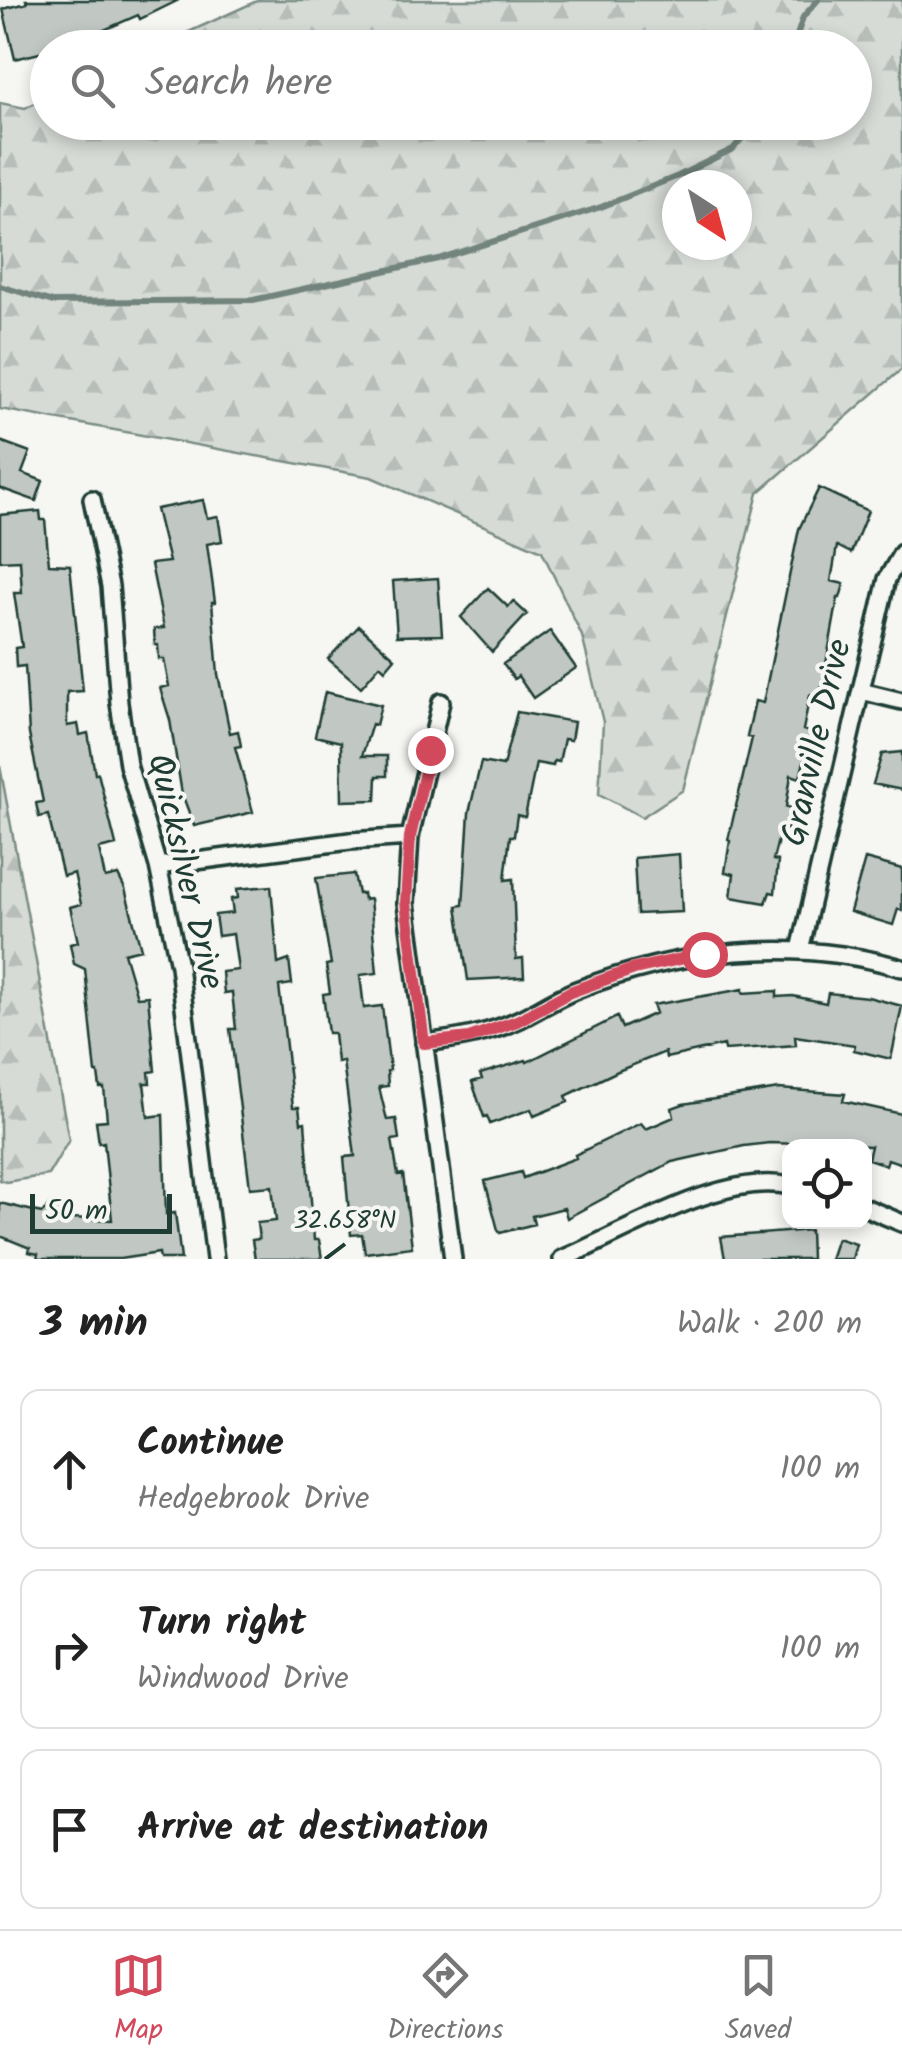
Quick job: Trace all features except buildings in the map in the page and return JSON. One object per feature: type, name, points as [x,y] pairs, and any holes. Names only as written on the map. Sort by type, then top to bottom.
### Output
[{"type":"street","name":"Quicksilver Drive","points":[[92,499],[110,586],[118,704],[128,765],[158,866],[179,966],[215,1259]]},
{"type":"street","name":"Granville Drive","points":[[800,950],[887,579],[902,553]]},
{"type":"street","points":[[860,691],[902,702]]},
{"type":"street","points":[[441,702],[410,837],[406,902],[453,1259]]},
{"type":"street","points":[[158,866],[350,840],[410,837]]},
{"type":"street","points":[[424,1043],[469,1038],[517,1021],[570,992],[634,969],[704,954],[800,950],[873,959],[902,968]]},
{"type":"street","points":[[562,1259],[702,1194],[782,1184]]},
{"type":"street","points":[[872,1210],[902,1224]]},
{"type":"green space","points":[[259,0],[902,0],[902,369],[758,493],[683,790],[642,817],[599,794],[603,722],[582,636],[542,551],[371,477],[0,409],[0,103],[30,106],[30,140],[872,140],[872,30],[193,30]]},
{"type":"green space","points":[[0,766],[69,1140],[48,1175],[6,1182],[0,1180]]},
{"type":"waterway","points":[[799,30],[803,17],[818,0]]},
{"type":"waterway","points":[[0,286],[53,302],[253,300],[438,259],[601,207],[678,176],[733,149],[741,140]]},
{"type":"route","points":[[430,750],[410,837],[406,902],[424,1043],[469,1038],[517,1021],[570,992],[634,969],[704,954]]}]
